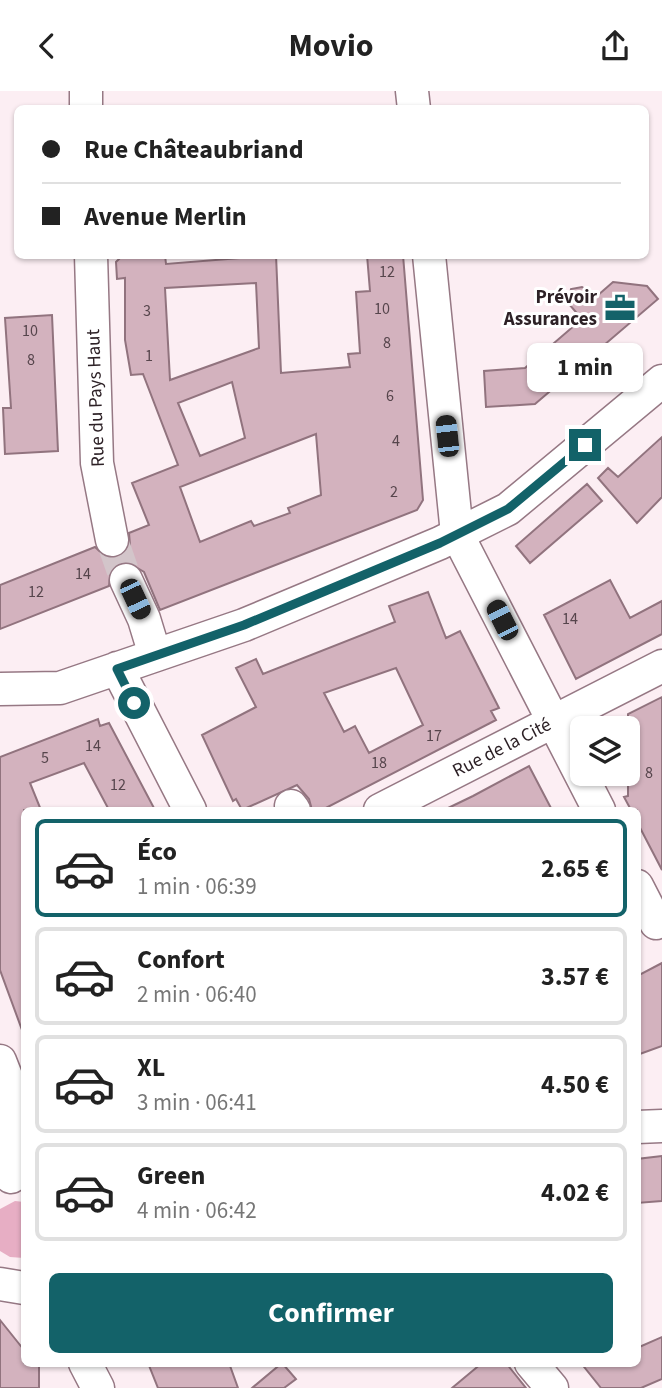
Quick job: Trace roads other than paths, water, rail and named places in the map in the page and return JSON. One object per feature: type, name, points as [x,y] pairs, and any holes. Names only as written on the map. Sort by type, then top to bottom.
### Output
[{"type":"street","name":"Rue du Pays Haut","points":[[91,259],[97,463],[113,540]]},
{"type":"street","points":[[429,259],[457,534],[597,807]]},
{"type":"street","points":[[0,689],[60,688],[117,669],[244,625],[457,534],[508,509],[662,381]]},
{"type":"street","points":[[126,580],[144,619],[155,656]]},
{"type":"street","name":"Rue de la Cité","points":[[386,807],[662,666]]},
{"type":"street","points":[[117,669],[188,807]]},
{"type":"street","points":[[641,896],[652,925]]},
{"type":"street","points":[[0,1061],[18,1108],[12,1179]]},
{"type":"street","points":[[641,1127],[662,1126]]},
{"type":"street","points":[[68,1367],[79,1388]]},
{"type":"street","points":[[87,1367],[98,1388]]},
{"type":"street","points":[[534,1367],[552,1388]]},
{"type":"tunnel","points":[[112,540],[126,580]]},
{"type":"place","name":"Prévoir Assurances","points":[[620,308]]}]
